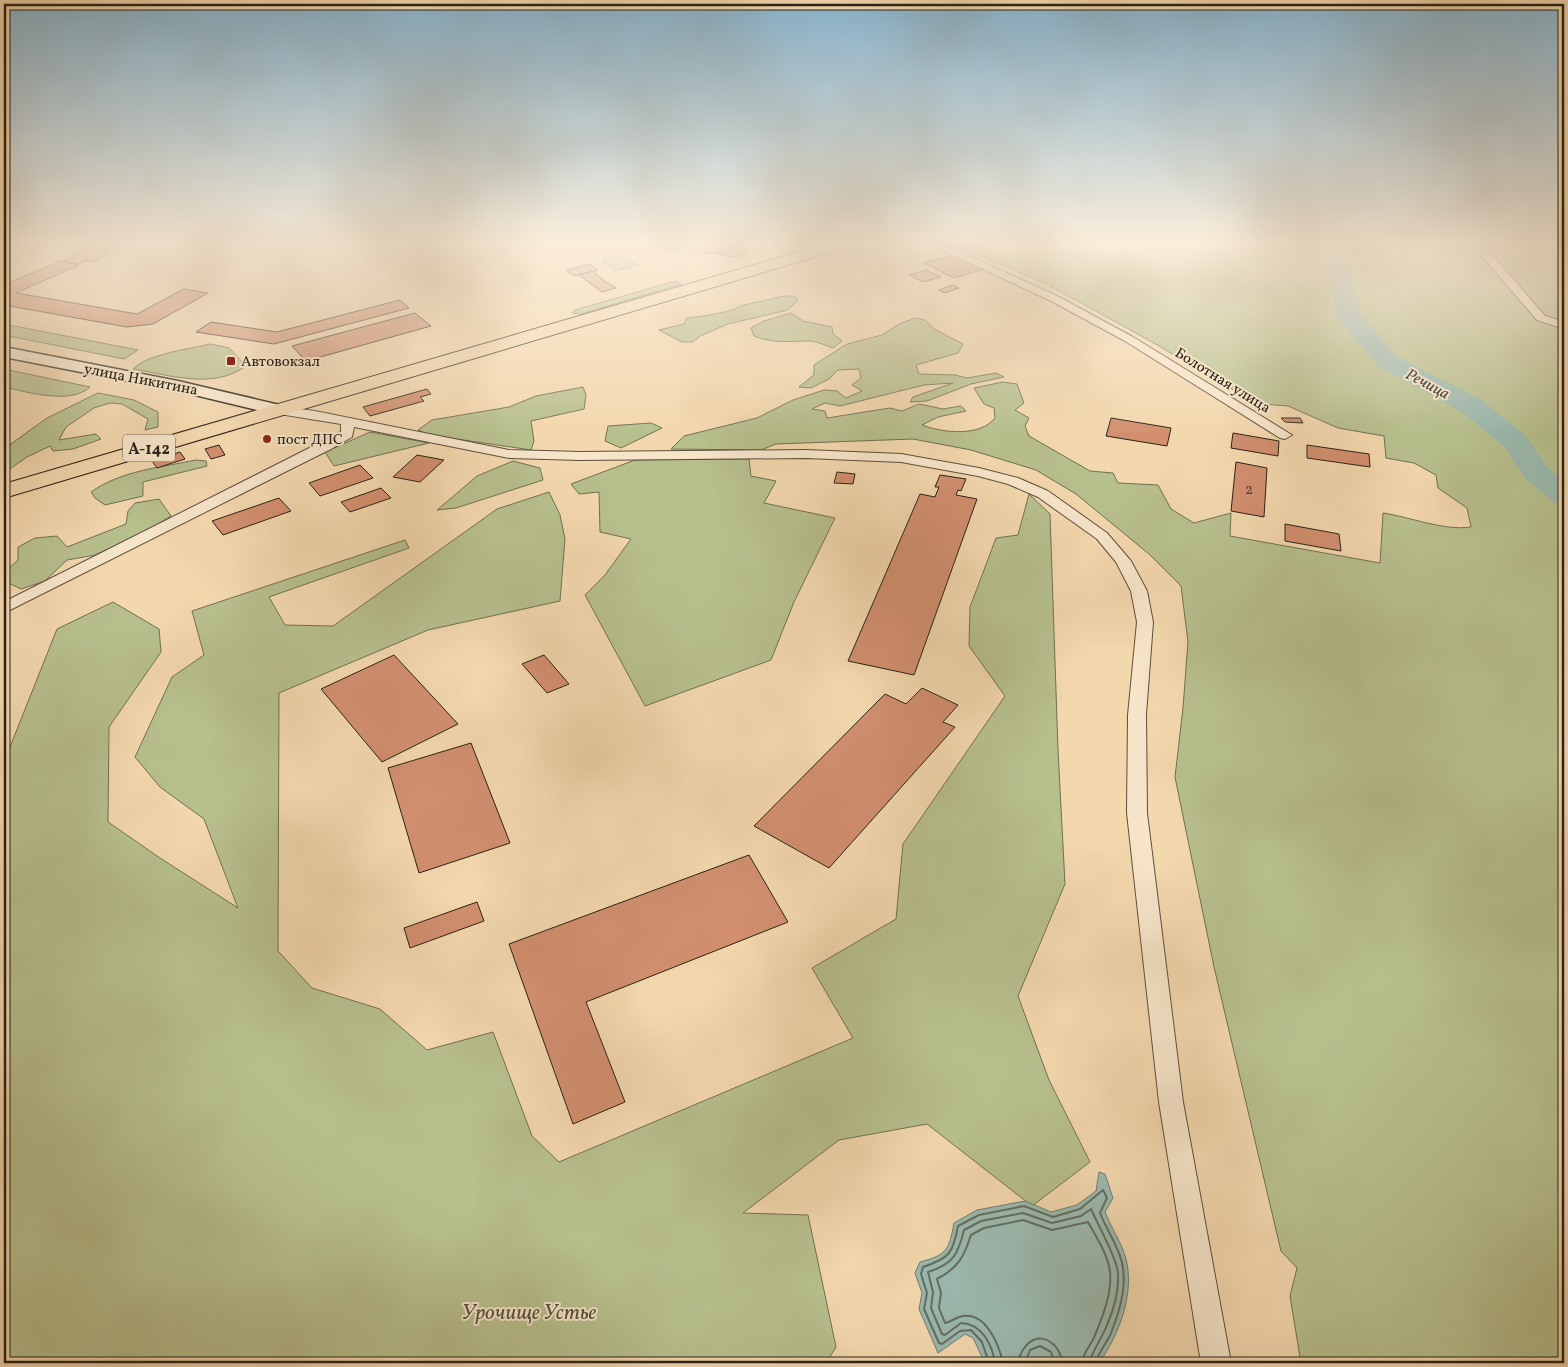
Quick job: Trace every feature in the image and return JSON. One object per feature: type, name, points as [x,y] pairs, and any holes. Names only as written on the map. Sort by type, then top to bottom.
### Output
[{"type":"highway","name":"А-142","points":[[4,491],[621,307]]},
{"type":"main road","name":"улица Никитина","points":[[4,352],[178,386],[278,410]]},
{"type":"street","name":"Болотная улица","points":[[1069,307],[1128,340],[1285,435]]},
{"type":"street","points":[[1531,307],[1541,318],[1564,326]]},
{"type":"street","points":[[278,410],[315,415],[509,454],[590,456],[806,454],[901,458],[979,472],[1013,481],[1043,494],[1102,536],[1124,561],[1139,591],[1145,622],[1137,715],[1138,813],[1171,1102],[1216,1363]]},
{"type":"street","points":[[4,608],[333,442],[347,434],[348,423]]},
{"type":"green space","points":[[586,307],[605,307],[581,314],[572,313],[575,310]]},
{"type":"green space","points":[[791,307],[788,310],[728,324],[700,336],[693,342],[682,342],[659,330],[684,324],[687,318],[736,308]]},
{"type":"green space","points":[[1088,307],[1564,307],[1564,1363],[1301,1363],[1290,1296],[1297,1268],[1281,1251],[1214,967],[1175,777],[1188,642],[1181,586],[1149,554],[1076,494],[1036,470],[971,450],[913,439],[776,444],[761,450],[671,449],[684,436],[757,418],[793,400],[824,390],[837,391],[846,398],[862,391],[852,385],[861,378],[859,369],[838,370],[829,379],[811,388],[799,387],[814,375],[814,365],[847,344],[882,335],[901,323],[916,318],[925,320],[934,329],[963,344],[958,353],[916,365],[919,374],[955,375],[967,378],[996,373],[1004,377],[971,384],[927,401],[910,402],[913,397],[953,383],[924,385],[840,406],[825,403],[812,409],[825,411],[827,418],[890,408],[902,411],[919,404],[943,409],[961,406],[966,411],[938,417],[922,425],[940,430],[971,431],[988,424],[995,418],[994,408],[984,404],[974,388],[1003,382],[1017,384],[1024,403],[1015,410],[1029,418],[1025,426],[1029,436],[1090,471],[1113,473],[1118,483],[1158,485],[1171,509],[1194,523],[1231,513],[1230,536],[1380,563],[1383,513],[1450,527],[1471,527],[1467,508],[1438,488],[1436,475],[1414,463],[1386,458],[1384,436],[1338,428],[1288,406],[1261,404],[1220,383],[1154,343]]},
{"type":"green space","points":[[791,313],[803,321],[832,327],[833,334],[842,341],[833,348],[813,341],[775,341],[754,336],[751,328],[764,321]]},
{"type":"green space","points":[[4,324],[138,350],[124,359],[4,335]]},
{"type":"green space","points":[[210,344],[229,348],[246,366],[233,373],[206,379],[176,377],[133,369],[148,359]]},
{"type":"green space","points":[[4,369],[90,387],[82,392],[61,396],[24,392],[4,387]]},
{"type":"green space","points":[[583,387],[586,395],[584,409],[531,421],[534,441],[531,450],[430,435],[418,430],[432,420],[509,407],[536,396]]},
{"type":"green space","points":[[98,393],[134,400],[158,412],[158,427],[145,430],[148,419],[122,404],[110,403],[94,408],[66,427],[59,440],[96,434],[101,439],[73,449],[53,451],[50,446],[27,457],[4,473],[4,449],[47,418]]},
{"type":"green space","points":[[651,423],[662,428],[621,448],[605,441],[608,426]]},
{"type":"green space","points":[[370,432],[429,443],[334,466],[325,452]]},
{"type":"green space","points":[[749,459],[751,476],[776,481],[764,503],[835,518],[794,602],[771,660],[645,706],[585,595],[605,575],[631,539],[600,532],[599,492],[579,494],[571,484],[635,460]]},
{"type":"green space","points":[[196,460],[206,461],[207,466],[143,482],[143,496],[105,505],[95,498],[91,492],[128,474]]},
{"type":"green space","points":[[513,461],[540,468],[543,480],[456,508],[437,510],[477,476]]},
{"type":"green space","name":"Урочище Устье","points":[[549,492],[560,515],[565,539],[560,601],[428,630],[279,693],[278,951],[312,988],[380,1009],[427,1050],[493,1032],[532,1136],[559,1162],[853,1038],[812,968],[896,919],[903,844],[1005,696],[969,646],[970,607],[996,538],[1018,535],[1029,494],[1050,514],[1058,750],[1065,884],[1018,996],[1049,1080],[1090,1162],[1032,1206],[927,1124],[839,1140],[743,1213],[808,1215],[836,1347],[826,1363],[4,1363],[4,762],[57,629],[113,602],[159,629],[161,652],[109,727],[108,822],[238,908],[204,819],[160,787],[135,757],[172,677],[204,655],[192,611],[405,540],[409,548],[269,597],[285,625],[333,626],[497,509]]},
{"type":"green space","points":[[159,499],[171,516],[140,535],[95,555],[67,560],[45,581],[21,589],[4,581],[4,573],[18,560],[18,547],[35,538],[57,536],[67,547],[126,524],[128,511],[135,503]]},
{"type":"water","points":[[1099,1172],[1105,1174],[1113,1198],[1105,1212],[1123,1250],[1129,1279],[1128,1294],[1120,1324],[1099,1363],[1045,1363],[1040,1356],[1036,1363],[985,1363],[973,1338],[965,1334],[938,1353],[919,1309],[922,1293],[915,1273],[920,1262],[936,1257],[945,1250],[950,1240],[954,1223],[977,1210],[1025,1201],[1051,1212],[1077,1205],[1096,1191]]},
{"type":"building","points":[[14,307],[95,307],[137,314],[151,307],[184,307],[153,324],[127,327]]},
{"type":"building","points":[[374,307],[409,308],[274,344],[196,332],[211,322],[277,332]]},
{"type":"building","points":[[415,313],[431,326],[306,361],[292,346]]},
{"type":"building","points":[[427,389],[431,394],[420,397],[424,401],[370,416],[363,407]]},
{"type":"building","points":[[1111,418],[1171,428],[1167,446],[1106,436]]},
{"type":"building","points":[[1281,418],[1300,418],[1303,423],[1285,422]]},
{"type":"building","points":[[1233,433],[1279,441],[1278,456],[1231,448]]},
{"type":"building","points":[[219,445],[225,455],[211,459],[205,449]]},
{"type":"building","points":[[1307,445],[1369,454],[1370,467],[1307,458]]},
{"type":"building","points":[[180,452],[185,459],[157,468],[152,461]]},
{"type":"building","points":[[417,455],[444,460],[420,482],[393,477]]},
{"type":"building","points":[[1236,462],[1267,468],[1264,517],[1231,511]]},
{"type":"building","points":[[360,465],[373,478],[320,496],[309,483]]},
{"type":"building","points":[[837,472],[855,474],[853,484],[834,483]]},
{"type":"building","points":[[940,475],[966,479],[961,491],[958,490],[956,495],[977,499],[914,675],[848,661],[920,494],[935,497],[939,487],[935,487]]},
{"type":"building","points":[[381,488],[391,498],[350,512],[341,502]]},
{"type":"building","points":[[279,498],[291,511],[223,535],[212,521]]},
{"type":"building","points":[[1285,524],[1339,534],[1341,551],[1285,541]]},
{"type":"building","points":[[394,655],[458,724],[382,762],[321,689]]},
{"type":"building","points":[[544,655],[569,684],[547,693],[522,664]]},
{"type":"building","points":[[922,688],[958,705],[943,722],[955,727],[829,868],[754,826],[885,694],[906,704]]},
{"type":"building","points":[[471,743],[510,843],[419,873],[388,768]]},
{"type":"building","points":[[749,855],[788,922],[586,1002],[625,1102],[573,1124],[509,944]]},
{"type":"building","points":[[477,902],[484,921],[410,948],[404,928]]},
{"type":"waterway","name":"Речица","points":[[1346,307],[1348,316],[1387,361],[1472,406],[1516,442],[1535,472],[1564,496]]},
{"type":"place","name":"Автовокзал","points":[[231,361]]},
{"type":"place","name":"пост ДПС","points":[[267,439]]}]
